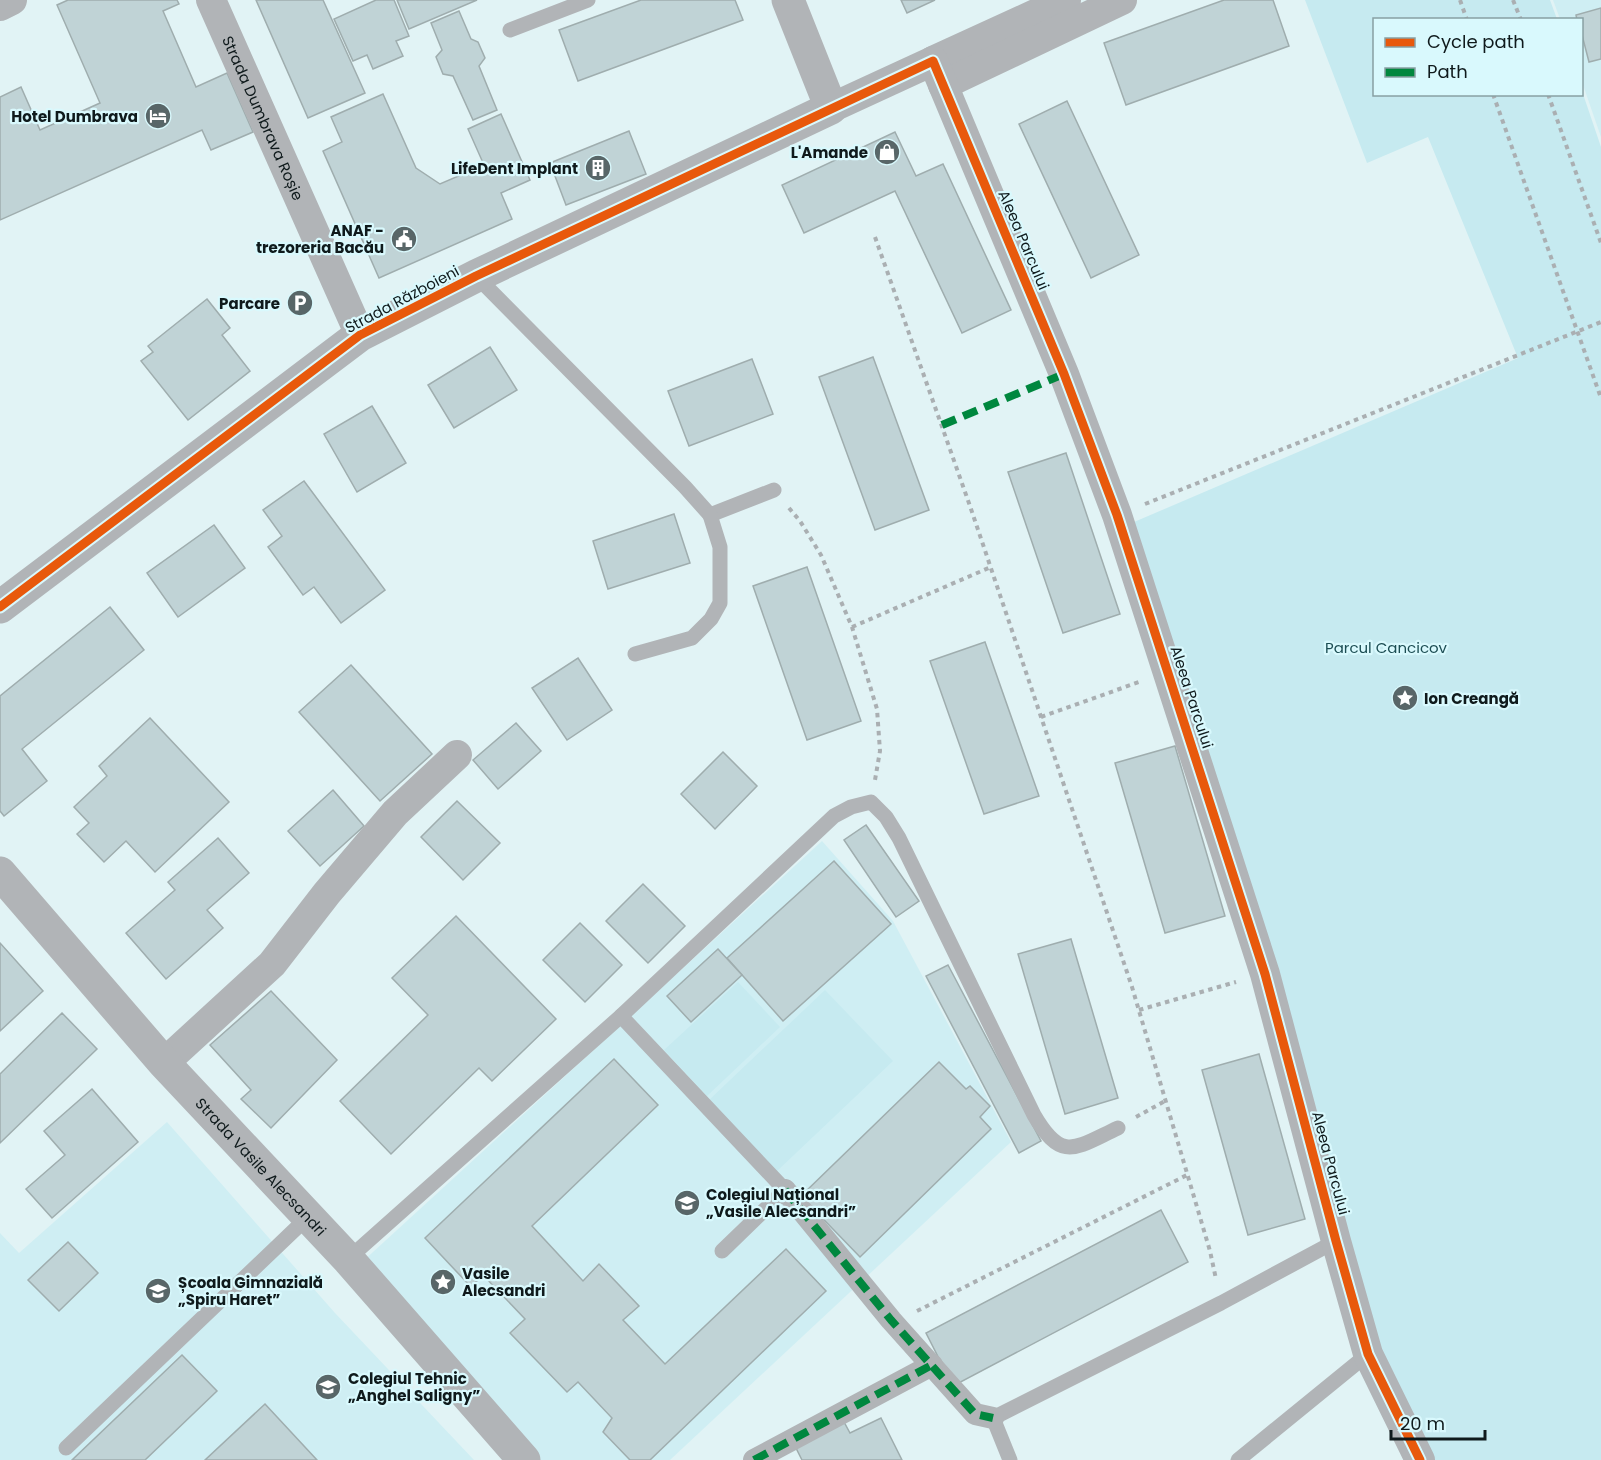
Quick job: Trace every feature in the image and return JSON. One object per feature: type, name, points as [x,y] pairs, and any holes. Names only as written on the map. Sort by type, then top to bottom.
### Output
[{"type":"street","points":[[0,6],[12,0]]},
{"type":"street","name":"Strada Dumbrava Roșie","points":[[211,0],[360,335]]},
{"type":"street","points":[[788,0],[831,108],[938,73],[1055,10],[1122,0]]},
{"type":"street","name":"Aleea Parcului","points":[[938,73],[1064,374],[1118,515],[1265,974],[1368,1354],[1420,1460]]},
{"type":"street","name":"Strada Războieni","points":[[0,607],[360,335],[476,276],[831,108]]},
{"type":"street","points":[[164,1063],[272,964],[327,893],[395,813],[457,755]]},
{"type":"street","name":"Strada Vasile Alecsandri","points":[[0,873],[164,1063],[348,1259],[524,1460]]},
{"type":"street","points":[[784,1190],[891,1320],[975,1414],[993,1418]]},
{"type":"street","points":[[754,1460],[932,1365]]},
{"type":"lane","points":[[510,30],[588,0]]},
{"type":"lane","points":[[476,276],[710,515],[720,547],[720,603],[711,619],[692,638],[635,654]]},
{"type":"lane","points":[[710,515],[774,490]]},
{"type":"lane","points":[[348,1259],[621,1016],[834,816],[851,807],[871,802],[886,818],[899,838],[1043,1131],[1053,1141],[1065,1147],[1071,1147],[1118,1128]]},
{"type":"lane","points":[[621,1016],[784,1190],[722,1251]]},
{"type":"lane","points":[[66,1448],[308,1217]]},
{"type":"lane","points":[[1010,1460],[993,1418],[1221,1303],[1336,1241]]},
{"type":"lane","points":[[1238,1460],[1368,1354]]},
{"type":"path","points":[[1460,0],[1466,18]]},
{"type":"path","points":[[1514,0],[1520,18]]},
{"type":"path","points":[[1494,96],[1601,398]]},
{"type":"path","points":[[1549,96],[1601,243]]},
{"type":"path","points":[[875,237],[991,567],[1139,1011],[1210,1251],[1221,1303]]},
{"type":"path","points":[[1118,515],[1601,322]]},
{"type":"path","points":[[774,490],[800,520],[821,555],[852,627],[877,709],[880,751],[871,802]]},
{"type":"path","points":[[852,627],[991,567]]},
{"type":"path","points":[[1041,717],[1168,672]]},
{"type":"path","points":[[1139,1011],[1265,974]]},
{"type":"path","points":[[1118,1128],[1165,1101]]},
{"type":"path","points":[[891,1320],[903,1318],[1187,1174]]},
{"type":"shaded area","points":[[1553,0],[1601,0],[1601,137],[1583,85],[1583,18],[1560,18]]},
{"type":"shaded area","name":"Colegiul Național „Vasile Alecsandri”","points":[[822,841],[893,921],[1011,1142],[670,1460],[534,1460],[361,1263]]},
{"type":"shaded area","name":"Școala Gimnazială „Spiru Haret”","points":[[167,1122],[335,1313],[474,1460],[0,1460],[0,1233],[19,1253]]},
{"type":"green space","name":"Parcul Cancicov","points":[[1305,0],[1550,0],[1557,18],[1373,18],[1373,96],[1583,96],[1583,94],[1601,147],[1601,1460],[1420,1460],[1368,1354],[1120,528],[1518,358],[1428,137],[1367,163]]},
{"type":"green space","points":[[738,982],[780,1027],[707,1096],[664,1050]]},
{"type":"green space","points":[[825,990],[893,1061],[776,1172],[708,1101]]},
{"type":"building","name":"Hotel Dumbrava","points":[[68,0],[177,0],[179,4],[163,11],[196,87],[227,73],[253,132],[211,150],[202,130],[0,220],[0,97],[21,87],[40,130],[100,103],[57,5]]},
{"type":"building","points":[[256,0],[323,0],[365,93],[308,118]]},
{"type":"building","points":[[376,0],[394,0],[409,36],[396,41],[403,56],[373,69],[367,55],[353,61],[334,19]]},
{"type":"building","points":[[397,0],[477,0],[409,29]]},
{"type":"building","points":[[641,0],[735,0],[743,20],[578,81],[559,30]]},
{"type":"building","points":[[901,0],[935,0],[907,13]]},
{"type":"building","points":[[1224,0],[1273,0],[1289,46],[1126,105],[1104,43]]},
{"type":"building","points":[[1601,8],[1601,59],[1589,62],[1583,39],[1583,18],[1577,18],[1576,15]]},
{"type":"building","points":[[459,11],[471,39],[478,42],[485,58],[479,66],[497,110],[473,120],[453,76],[443,74],[436,57],[442,50],[431,23]]},
{"type":"building","points":[[383,94],[416,168],[440,184],[484,165],[468,129],[501,114],[530,180],[501,193],[512,219],[379,278],[323,151],[342,142],[331,117]]},
{"type":"building","points":[[1067,101],[1139,255],[1091,278],[1019,124]]},
{"type":"building","name":"LifeDent Implant","points":[[629,131],[646,174],[566,205],[550,163]]},
{"type":"building","points":[[895,132],[916,176],[943,164],[1011,310],[962,333],[895,191],[804,233],[782,185]]},
{"type":"building","points":[[207,299],[230,328],[222,335],[250,371],[188,420],[141,361],[153,352],[148,346]]},
{"type":"building","points":[[490,347],[517,390],[454,428],[428,385]]},
{"type":"building","points":[[873,357],[929,510],[875,530],[819,377]]},
{"type":"building","points":[[752,359],[773,414],[689,446],[668,391]]},
{"type":"building","points":[[372,406],[406,463],[357,492],[324,434]]},
{"type":"building","points":[[1066,453],[1120,614],[1063,633],[1008,472]]},
{"type":"building","points":[[304,481],[385,590],[341,623],[314,587],[303,595],[268,547],[282,536],[263,510]]},
{"type":"building","points":[[674,514],[690,563],[608,589],[593,541]]},
{"type":"building","points":[[214,525],[245,568],[178,617],[147,573]]},
{"type":"building","points":[[807,567],[861,721],[807,740],[753,586]]},
{"type":"building","points":[[110,607],[144,650],[22,749],[47,781],[4,816],[0,811],[0,696]]},
{"type":"building","points":[[985,642],[1039,796],[984,814],[930,661]]},
{"type":"building","points":[[578,658],[612,710],[567,740],[532,688]]},
{"type":"building","points":[[351,665],[432,754],[380,801],[299,712]]},
{"type":"building","points":[[150,718],[229,802],[155,872],[126,841],[104,862],[77,834],[89,823],[74,807],[107,776],[99,766]]},
{"type":"building","points":[[516,723],[541,751],[498,789],[473,760]]},
{"type":"building","points":[[1175,746],[1225,916],[1165,933],[1115,763]]},
{"type":"building","points":[[723,752],[757,786],[715,829],[681,794]]},
{"type":"building","points":[[333,790],[364,826],[320,866],[288,831]]},
{"type":"building","points":[[457,801],[500,843],[463,880],[421,837]]},
{"type":"building","points":[[866,825],[919,901],[896,917],[844,840]]},
{"type":"building","points":[[218,838],[249,873],[207,910],[223,928],[166,979],[126,933],[175,890],[168,882]]},
{"type":"building","points":[[834,861],[891,924],[783,1021],[727,958]]},
{"type":"building","points":[[643,884],[685,926],[648,963],[606,921]]},
{"type":"building","points":[[456,916],[556,1019],[492,1081],[479,1068],[391,1154],[340,1101],[428,1015],[392,978]]},
{"type":"building","points":[[580,923],[622,965],[585,1002],[543,960]]},
{"type":"building","points":[[1071,939],[1118,1098],[1065,1114],[1018,954]]},
{"type":"building","points":[[0,943],[43,991],[0,1031]]},
{"type":"building","points":[[718,949],[742,975],[691,1022],[667,996]]},
{"type":"building","points":[[948,965],[1041,1141],[1019,1153],[926,976]]},
{"type":"building","points":[[271,991],[337,1060],[271,1128],[241,1099],[251,1090],[210,1045]]},
{"type":"building","points":[[62,1013],[97,1049],[0,1143],[0,1074]]},
{"type":"building","points":[[1259,1054],[1305,1219],[1248,1235],[1202,1070]]},
{"type":"building","points":[[614,1059],[658,1105],[532,1226],[583,1281],[599,1264],[639,1306],[623,1320],[665,1364],[786,1249],[826,1291],[650,1460],[630,1460],[603,1432],[612,1418],[578,1382],[567,1392],[510,1333],[525,1319],[483,1275],[471,1287],[425,1238]]},
{"type":"building","points":[[939,1062],[966,1089],[970,1086],[990,1106],[980,1117],[991,1129],[860,1257],[801,1196]]},
{"type":"building","points":[[92,1089],[138,1142],[52,1218],[26,1189],[65,1155],[44,1131]]},
{"type":"building","points":[[1161,1210],[1188,1262],[953,1386],[926,1333]]},
{"type":"building","points":[[68,1242],[98,1273],[59,1311],[28,1280]]},
{"type":"building","points":[[182,1355],[217,1391],[145,1460],[72,1460]]},
{"type":"building","points":[[265,1404],[317,1460],[205,1460]]},
{"type":"building","points":[[881,1418],[902,1460],[802,1460],[795,1446],[844,1422],[850,1433]]},
{"type":"marked path","points":[[942,425],[1064,374]]},
{"type":"marked path","points":[[785,1190],[891,1320],[975,1414],[993,1418]]},
{"type":"marked path","points":[[754,1460],[932,1365]]},
{"type":"cycle path","points":[[0,607],[360,335],[476,276],[933,61],[1064,374],[1117,515],[1265,974],[1368,1354],[1420,1460]]},
{"type":"place","name":"Hotel Dumbrava","points":[[158,116]]},
{"type":"place","name":"L'Amande","points":[[887,152]]},
{"type":"place","name":"LifeDent Implant","points":[[598,168]]},
{"type":"place","name":"ANAF - trezoreria Bacău","points":[[404,239]]},
{"type":"place","name":"Parcare","points":[[300,303]]},
{"type":"place","name":"Ion Creangă","points":[[1405,698]]},
{"type":"place","name":"Colegiul Național „Vasile Alecsandri”","points":[[687,1203]]},
{"type":"place","name":"Vasile Alecsandri","points":[[443,1282]]},
{"type":"place","name":"Școala Gimnazială „Spiru Haret”","points":[[158,1291]]},
{"type":"place","name":"Colegiul Tehnic „Anghel Saligny”","points":[[328,1387]]}]
